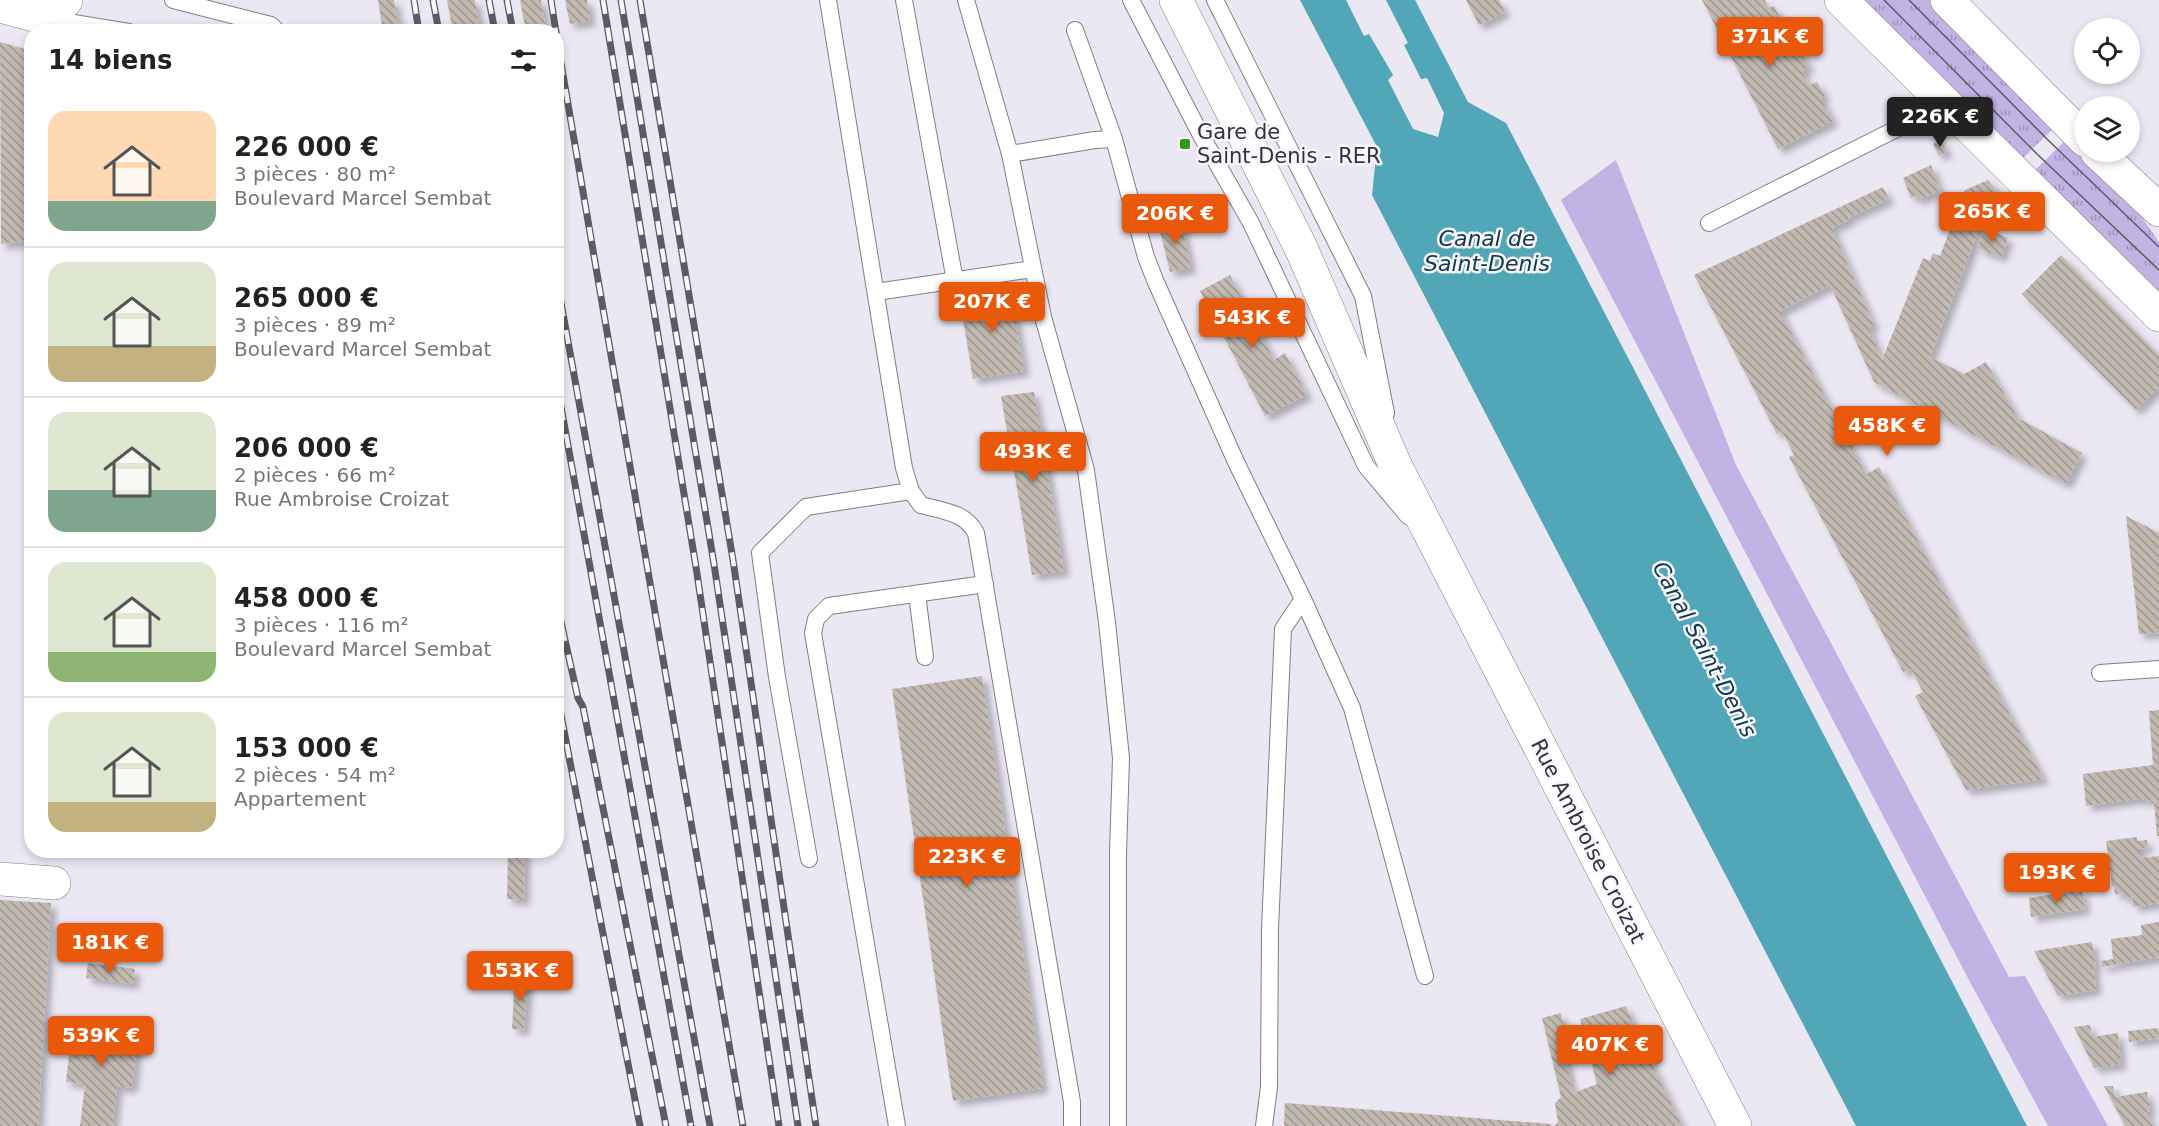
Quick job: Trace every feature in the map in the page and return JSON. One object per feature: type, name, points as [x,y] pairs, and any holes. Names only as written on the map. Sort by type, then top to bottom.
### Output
[{"type":"main road","name":"Rue Ambroise Croizat","points":[[1176,0],[1301,248],[1396,467],[1735,1126]]},
{"type":"main road","points":[[1841,0],[2159,315]]},
{"type":"main road","points":[[1947,0],[2074,129]]},
{"type":"main road","points":[[0,6],[57,10]]},
{"type":"main road","points":[[2108,162],[2159,210]]},
{"type":"main road","points":[[0,879],[54,883]]},
{"type":"lane","points":[[173,0],[267,24]]},
{"type":"lane","points":[[828,0],[904,468],[911,491],[921,506],[952,513],[970,522],[976,533],[1072,1102],[1072,1126]]},
{"type":"lane","points":[[903,0],[955,281]]},
{"type":"lane","points":[[966,0],[1010,154],[1043,317],[1086,470],[1107,621],[1121,758],[1118,853],[1118,1126]]},
{"type":"lane","name":"Rue Ambroise Croizat","points":[[1131,0],[1202,137],[1251,223],[1366,466],[1442,555]]},
{"type":"lane","name":"Rue Ambroise Croizat","points":[[1215,0],[1363,296],[1396,467]]},
{"type":"lane","points":[[57,10],[103,24]]},
{"type":"lane","points":[[1076,30],[1114,139],[1146,257],[1155,280],[1236,462],[1303,599],[1352,708],[1425,976]]},
{"type":"lane","points":[[1709,223],[1912,121],[1934,94]]},
{"type":"lane","points":[[1010,154],[1114,139]]},
{"type":"lane","points":[[876,292],[1033,269]]},
{"type":"lane","points":[[809,859],[777,677],[760,554],[806,507],[911,491]]},
{"type":"lane","points":[[897,1126],[813,633],[816,619],[829,606],[985,584]]},
{"type":"lane","points":[[917,594],[926,657]]},
{"type":"lane","points":[[1264,1126],[1269,1087],[1270,929],[1283,629],[1303,599]]},
{"type":"lane","points":[[2100,673],[2159,669]]},
{"type":"green space","points":[[1860,0],[1933,0],[2056,126],[2019,162]]},
{"type":"green space","points":[[2068,138],[2074,144],[2074,162],[2091,162],[2133,205],[2159,243],[2159,308],[2030,175]]},
{"type":"green space","points":[[1616,160],[1736,465],[2009,977],[2025,976],[2108,1126],[2048,1126],[1970,982],[1561,200]]},
{"type":"water","name":"Canal de Saint-Denis","points":[[1300,0],[1346,0],[1364,36],[1369,34],[1393,75],[1388,80],[1413,129],[1438,137],[1444,113],[1427,78],[1421,79],[1404,45],[1408,43],[1386,0],[1415,0],[1468,102],[1506,123],[2027,1126],[1856,1126],[1372,195],[1377,147]]},
{"type":"building","points":[[378,0],[394,0],[398,24],[382,24]]},
{"type":"building","points":[[447,0],[475,0],[479,24],[452,24]]},
{"type":"building","points":[[520,0],[541,0],[545,24],[524,24]]},
{"type":"building","points":[[565,0],[587,0],[590,21],[570,24]]},
{"type":"building","points":[[1466,0],[1499,0],[1505,12],[1479,25]]},
{"type":"building","points":[[1702,0],[1765,0],[1769,8],[1774,6],[1797,51],[1800,50],[1809,67],[1802,71],[1809,85],[1817,82],[1825,96],[1821,98],[1833,121],[1778,149]]},
{"type":"building","points":[[0,42],[24,49],[24,242],[1,244]]},
{"type":"building","points":[[1941,140],[1947,152],[1939,156],[1933,144]]},
{"type":"building","points":[[1931,165],[1940,190],[1918,200],[1916,195],[1911,198],[1903,178]]},
{"type":"building","points":[[1988,180],[1995,188],[1930,357],[1964,374],[1986,362],[2018,418],[2082,453],[2066,484],[1874,382],[1830,285],[1780,311],[1866,474],[1879,467],[2044,779],[1966,790],[1915,696],[1923,692],[1911,669],[1903,672],[1789,457],[1794,455],[1782,431],[1777,434],[1694,275],[1883,187],[1889,199],[1832,228],[1874,325],[1869,327],[1882,360],[1923,258],[1930,261],[1933,253],[1940,256],[1965,190]]},
{"type":"building","points":[[1180,217],[1191,268],[1170,272],[1158,222]]},
{"type":"building","points":[[1984,228],[2008,238],[2001,257],[1977,248]]},
{"type":"building","points":[[2061,255],[2159,355],[2159,387],[2136,410],[2022,294]]},
{"type":"building","points":[[1230,275],[1274,360],[1285,353],[1307,395],[1265,416],[1200,291]]},
{"type":"building","points":[[1010,287],[1024,371],[973,379],[959,295]]},
{"type":"building","points":[[1034,392],[1064,571],[1032,575],[1001,396]]},
{"type":"building","points":[[2126,516],[2159,533],[2159,633],[2139,634]]},
{"type":"building","points":[[982,676],[1043,1088],[953,1101],[892,689]]},
{"type":"building","points":[[2159,710],[2159,836],[2157,836],[2154,801],[2136,799],[2086,806],[2083,774],[2153,765],[2149,711]]},
{"type":"building","points":[[2137,837],[2137,841],[2147,840],[2148,847],[2139,849],[2139,858],[2159,856],[2159,903],[2133,907],[2132,897],[2123,898],[2123,893],[2115,894],[2106,841]]},
{"type":"building","points":[[508,858],[525,858],[524,900],[507,899]]},
{"type":"building","points":[[2082,890],[2085,909],[2031,917],[2029,898]]},
{"type":"building","points":[[0,900],[51,903],[38,1126],[0,1126]]},
{"type":"building","points":[[2159,922],[2159,957],[2102,967],[2101,961],[2113,959],[2111,939],[2142,935],[2141,925]]},
{"type":"building","points":[[2092,942],[2096,967],[2094,968],[2096,990],[2058,996],[2034,951]]},
{"type":"building","points":[[88,963],[135,969],[133,984],[86,978]]},
{"type":"building","points":[[515,975],[528,976],[524,1030],[512,1029]]},
{"type":"building","points":[[1626,1006],[1682,1126],[1554,1126],[1558,1122],[1555,1103],[1561,1097],[1542,1018],[1561,1013],[1564,1027],[1560,1029],[1573,1093],[1597,1084],[1580,1019]]},
{"type":"building","points":[[73,1020],[139,1027],[132,1088],[117,1086],[113,1126],[80,1126],[85,1084],[66,1082]]},
{"type":"building","points":[[2090,1025],[2092,1037],[2118,1033],[2121,1064],[2094,1068],[2074,1027]]},
{"type":"building","points":[[2158,1028],[2159,1038],[2129,1042],[2128,1031]]},
{"type":"building","points":[[2104,1086],[2113,1086],[2115,1097],[2147,1092],[2150,1111],[2146,1112],[2153,1126],[2125,1126]]},
{"type":"building","points":[[1285,1103],[1551,1124],[1551,1126],[1284,1126]]},
{"type":"tram line","points":[[1884,0],[2037,154],[2159,270]]},
{"type":"tram line","points":[[1909,0],[2049,141],[2159,247]]},
{"type":"railway","points":[[414,0],[418,24]]},
{"type":"railway","points":[[433,0],[438,24]]},
{"type":"railway","points":[[489,0],[494,24]]},
{"type":"railway","points":[[507,0],[512,24]]},
{"type":"railway","points":[[551,0],[555,24]]},
{"type":"railway","points":[[603,0],[696,567],[779,1126]]},
{"type":"railway","points":[[621,0],[714,564],[798,1126]]},
{"type":"railway","points":[[640,0],[733,560],[816,1126]]},
{"type":"railway","points":[[564,81],[743,1126]]},
{"type":"railway","points":[[564,319],[710,1126]]},
{"type":"railway","points":[[564,423],[691,1126]]},
{"type":"railway","points":[[564,636],[578,698],[583,707],[666,1126]]},
{"type":"railway","points":[[564,731],[640,1126]]},
{"type":"place","name":"Gare de Saint-Denis - RER","points":[[1185,144]]},
{"type":"water label","name":"Canal Saint-Denis","points":[[1705,649]]}]
